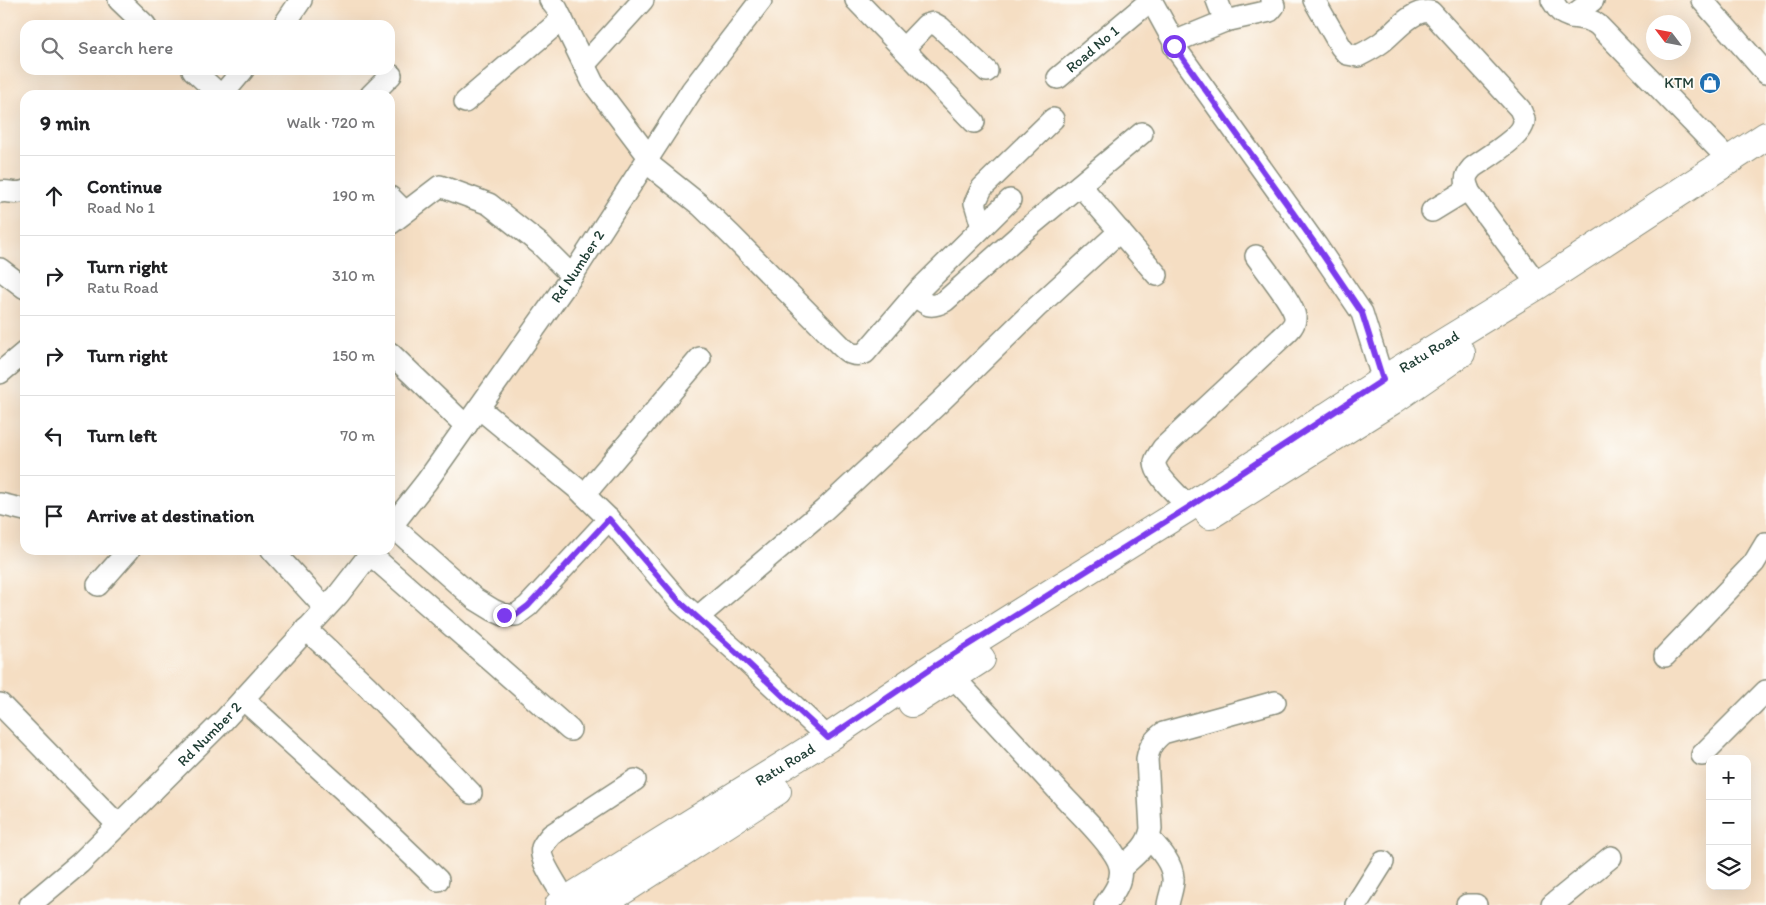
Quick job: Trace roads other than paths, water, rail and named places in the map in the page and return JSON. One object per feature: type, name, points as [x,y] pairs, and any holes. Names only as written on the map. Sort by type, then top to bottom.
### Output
[{"type":"main road","name":"Ratu Road","points":[[600,905],[953,677],[1388,390],[1538,285],[1766,136]]},
{"type":"main road","name":"Ratu Road","points":[[563,903],[828,738],[936,665],[1189,507],[1388,390],[1454,357],[1626,245],[1766,158]]},
{"type":"street","points":[[119,0],[140,20]]},
{"type":"street","points":[[287,20],[301,0]]},
{"type":"street","points":[[550,0],[593,83],[647,159],[731,235],[850,354],[858,356],[865,353],[914,295],[1010,200]]},
{"type":"street","points":[[584,65],[643,0]]},
{"type":"street","name":"Rd Number 2","points":[[395,518],[427,481],[479,408],[572,276],[692,90],[761,0]]},
{"type":"street","points":[[856,0],[974,122]]},
{"type":"street","name":"Road No 1","points":[[1058,78],[1151,0],[1174,42],[1174,46],[1316,245],[1362,313],[1388,390]]},
{"type":"street","points":[[1217,0],[1225,21]]},
{"type":"street","points":[[1174,42],[1225,21],[1270,11],[1274,6],[1272,0]]},
{"type":"street","points":[[1314,0],[1341,47],[1347,54],[1358,56],[1382,42],[1414,16],[1425,11],[1431,12],[1520,109],[1524,120],[1522,129],[1515,137],[1472,168],[1466,175],[1465,182],[1468,189],[1538,285]]},
{"type":"street","points":[[1552,0],[1562,13],[1571,17],[1590,19],[1598,25],[1729,160]]},
{"type":"street","points":[[1571,17],[1593,0]]},
{"type":"street","points":[[1702,0],[1766,73]]},
{"type":"street","points":[[465,102],[562,20]]},
{"type":"street","points":[[904,48],[926,25],[933,23],[940,27],[988,71]]},
{"type":"street","points":[[199,75],[215,90]]},
{"type":"street","points":[[225,90],[239,75]]},
{"type":"street","points":[[376,90],[391,75]]},
{"type":"street","points":[[982,227],[975,203],[982,188],[1053,118]]},
{"type":"street","points":[[914,295],[925,304],[931,306],[945,301],[1023,232],[1142,133]]},
{"type":"street","points":[[1080,185],[1157,275]]},
{"type":"street","points":[[397,218],[440,186],[489,204],[540,244],[572,276]]},
{"type":"street","points":[[1432,211],[1468,189]]},
{"type":"street","points":[[0,192],[5,190],[20,193]]},
{"type":"street","points":[[698,617],[824,510],[939,403],[1037,307],[1120,231]]},
{"type":"street","points":[[1189,507],[1159,475],[1155,465],[1157,457],[1163,448],[1293,326],[1295,317],[1292,307],[1256,256]]},
{"type":"street","points":[[0,269],[20,284]]},
{"type":"street","points":[[0,373],[20,355]]},
{"type":"street","points":[[395,358],[466,426]]},
{"type":"street","points":[[584,495],[700,358]]},
{"type":"street","points":[[479,408],[545,460],[584,495],[609,519],[680,602],[828,738]]},
{"type":"street","points":[[0,504],[20,509]]},
{"type":"street","points":[[395,524],[475,599],[504,615],[516,615],[528,606],[609,519]]},
{"type":"street","points":[[1665,656],[1754,563],[1766,543]]},
{"type":"street","points":[[98,585],[124,555]]},
{"type":"street","points":[[277,555],[325,608]]},
{"type":"street","name":"Rd Number 2","points":[[30,905],[80,862],[243,699],[325,608],[369,555]]},
{"type":"street","points":[[375,555],[570,730]]},
{"type":"street","points":[[306,629],[368,687],[471,793]]},
{"type":"street","points":[[953,677],[1117,857],[1120,868],[1120,880],[1114,893],[1105,905]]},
{"type":"street","points":[[1702,755],[1766,691]]},
{"type":"street","points":[[243,699],[351,797],[438,880]]},
{"type":"street","points":[[1120,868],[1150,838],[1147,759],[1149,749],[1155,740],[1163,733],[1275,702]]},
{"type":"street","points":[[4,718],[118,825]]},
{"type":"street","points":[[563,903],[544,862],[542,847],[551,835],[635,780]]},
{"type":"street","points":[[1150,838],[1164,855],[1174,880],[1168,905]]},
{"type":"street","points":[[1552,905],[1611,857]]},
{"type":"street","points":[[1356,905],[1383,862]]},
{"type":"street","points":[[1467,905],[1476,905]]},
{"type":"place","name":"KTM","points":[[1710,83]]}]
